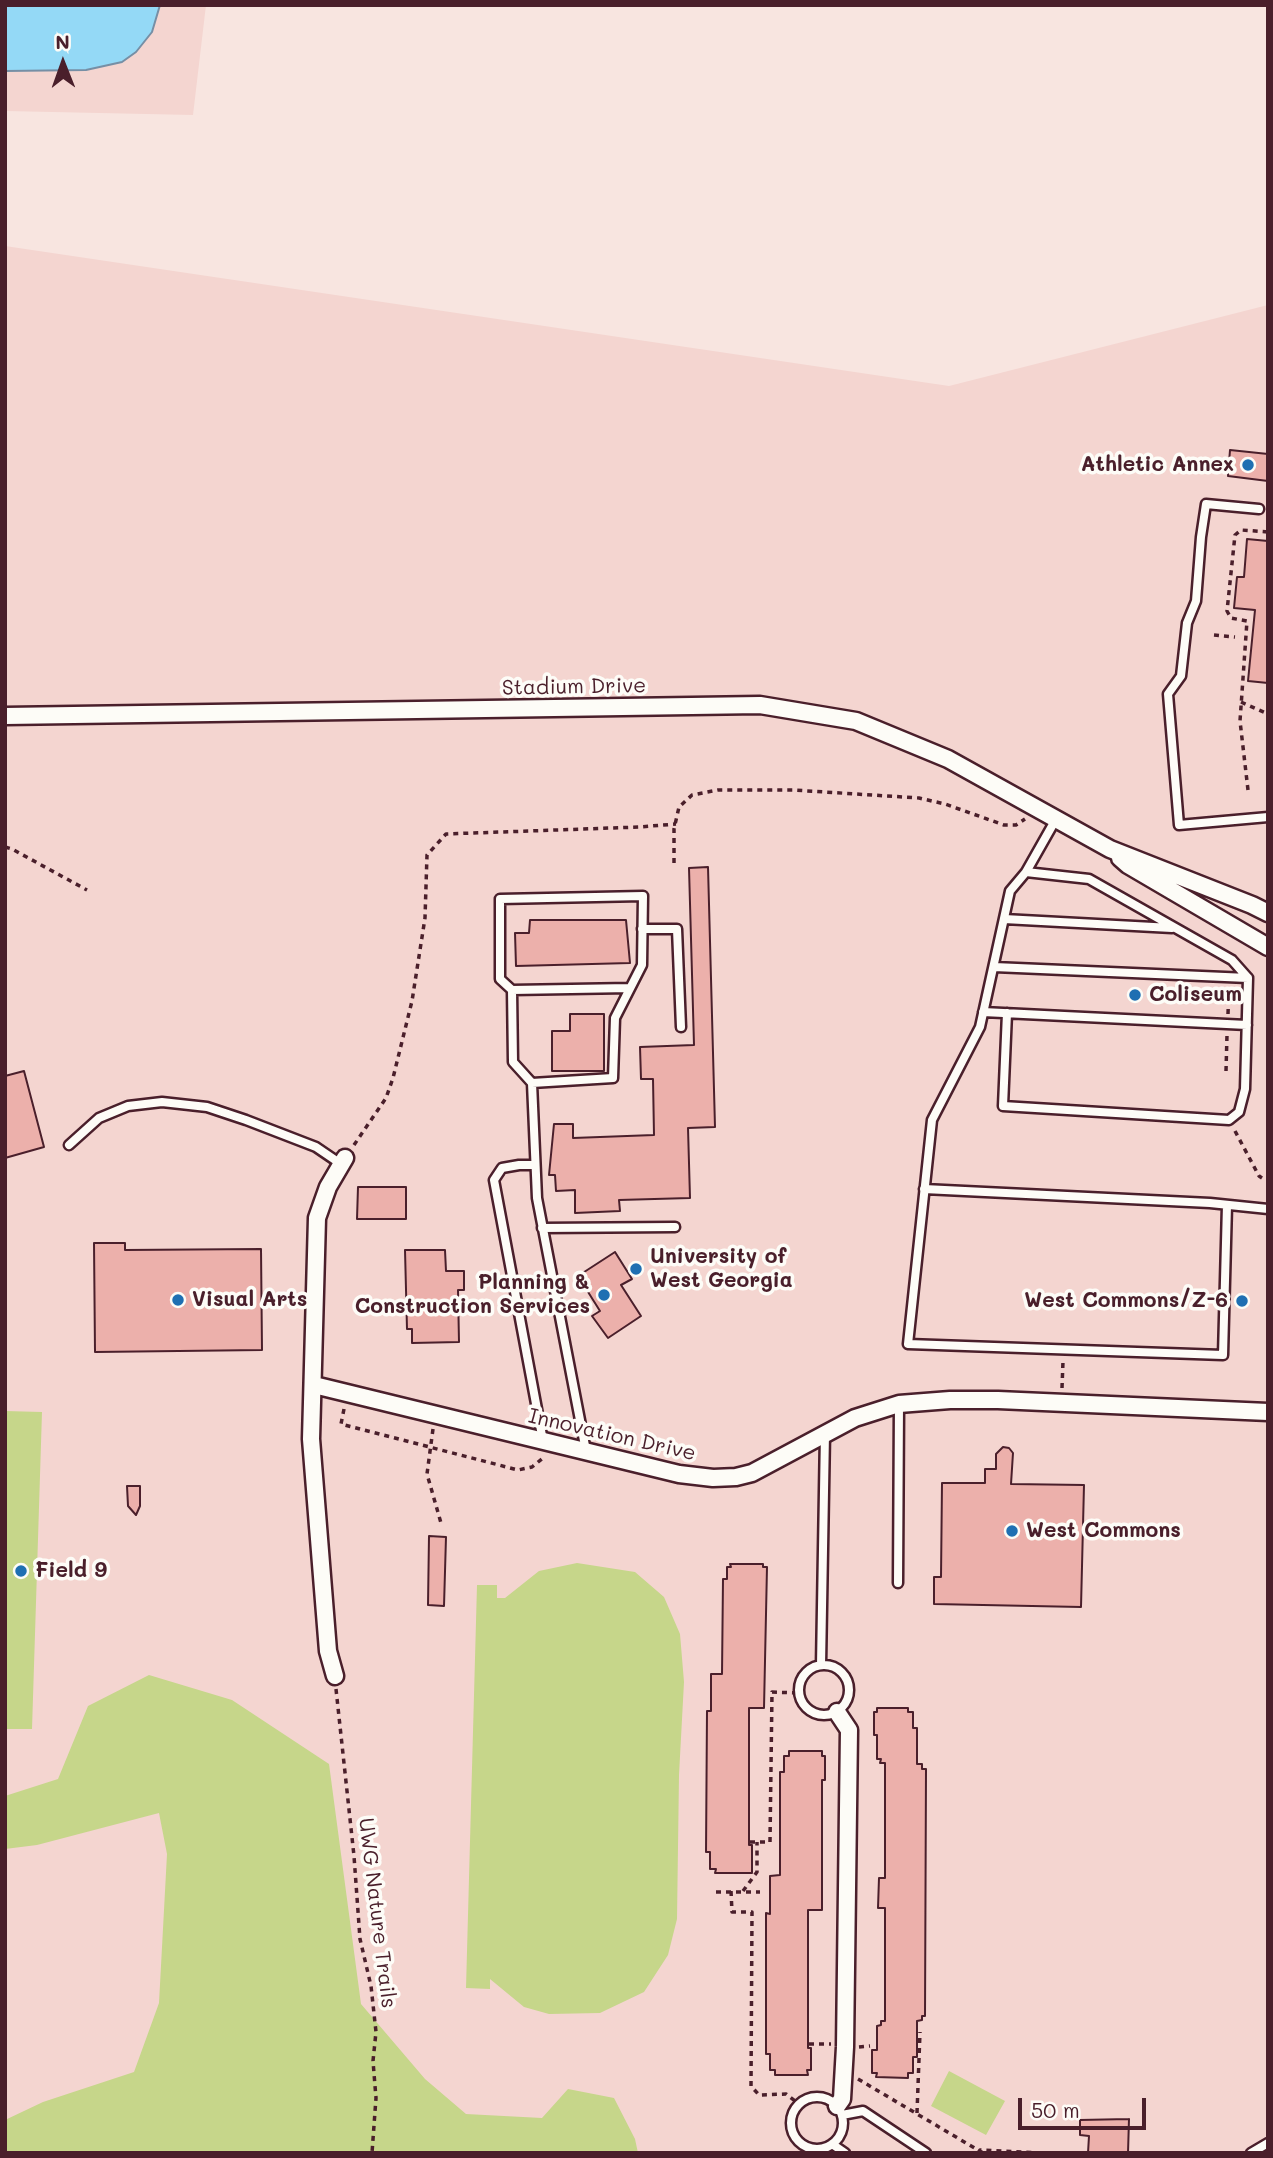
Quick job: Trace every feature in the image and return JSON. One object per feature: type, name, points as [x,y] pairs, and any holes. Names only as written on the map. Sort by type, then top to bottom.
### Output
[{"type":"street","name":"Stadium Drive","points":[[5,716],[760,705],[856,721],[948,759],[1110,849],[1268,913]]},
{"type":"street","name":"Stadium Drive","points":[[1110,849],[1128,865],[1268,947]]},
{"type":"street","points":[[335,1676],[328,1651],[311,1439],[317,1218],[328,1187],[343,1161]]},
{"type":"street","name":"Innovation Drive","points":[[314,1385],[435,1414],[545,1447],[586,1451],[679,1474],[713,1478],[752,1473],[855,1418],[899,1404],[998,1400],[1268,1412]]},
{"type":"street","points":[[837,1712],[849,1730],[845,2045],[840,2111]]},
{"type":"lane","points":[[1259,509],[1206,504],[1196,601],[1187,623],[1181,676],[1168,694],[1179,825],[1268,817]]},
{"type":"lane","points":[[1056,819],[1026,872],[1010,891],[980,1027],[932,1120],[908,1344],[1223,1355],[1227,1205]]},
{"type":"lane","points":[[1007,1013],[1003,1106],[1229,1120],[1239,1112],[1245,1089],[1248,978],[1232,960],[1089,878],[1026,872]]},
{"type":"lane","points":[[532,1083],[613,1078],[615,1018],[642,965],[643,896],[500,899],[500,979],[513,990],[630,988]]},
{"type":"lane","points":[[1004,919],[1175,928]]},
{"type":"lane","points":[[642,929],[677,929],[681,1027]]},
{"type":"lane","points":[[993,967],[1248,978]]},
{"type":"lane","points":[[513,990],[513,1062],[532,1083],[537,1199],[586,1451]]},
{"type":"lane","points":[[983,1012],[1247,1025]]},
{"type":"lane","points":[[69,1144],[99,1118],[128,1106],[162,1102],[207,1107],[316,1147],[343,1161]]},
{"type":"lane","points":[[535,1165],[502,1168],[494,1180],[545,1447]]},
{"type":"lane","points":[[924,1189],[1268,1209]]},
{"type":"lane","points":[[542,1228],[675,1227]]},
{"type":"lane","points":[[898,1583],[899,1404]]},
{"type":"lane","points":[[821,1665],[825,1433]]},
{"type":"lane","points":[[821,1665],[838,1669],[848,1682],[848,1699],[837,1712],[821,1716],[813,1713],[801,1702],[798,1692],[801,1678],[806,1671],[821,1665]]},
{"type":"lane","points":[[815,2096],[827,2098],[840,2111],[841,2133],[832,2144],[804,2150],[790,2126],[792,2113],[799,2104],[815,2096]]},
{"type":"lane","points":[[840,2111],[863,2111],[926,2153]]},
{"type":"lane","points":[[1251,2153],[1268,2143]]},
{"type":"lane","points":[[832,2144],[845,2153]]},
{"type":"path","points":[[1248,790],[1240,721],[1247,621],[1231,618],[1227,611],[1235,535],[1241,530],[1268,532]]},
{"type":"path","points":[[1226,624],[1231,618]]},
{"type":"path","points":[[1214,635],[1235,637]]},
{"type":"path","points":[[1240,702],[1268,714]]},
{"type":"path","points":[[674,863],[678,807],[692,795],[718,790],[793,790],[919,798],[945,804],[1004,825],[1016,825],[1025,819]]},
{"type":"path","points":[[343,1161],[386,1098],[393,1079],[414,989],[425,918],[427,855],[446,834],[676,824]]},
{"type":"path","points":[[5,847],[87,890]]},
{"type":"path","points":[[1229,1120],[1262,1178]]},
{"type":"path","points":[[1062,1375],[1062,1390]]},
{"type":"path","points":[[348,1393],[341,1424],[518,1470],[533,1467],[545,1447]]},
{"type":"path","points":[[435,1414],[427,1474],[441,1523]]},
{"type":"path","name":"UWG Nature Trails","points":[[335,1676],[360,1939],[371,1986],[376,2032],[373,2061],[376,2098],[372,2153]]},
{"type":"path","points":[[750,1842],[770,1842],[772,1692],[798,1692]]},
{"type":"path","points":[[743,1891],[757,1872],[757,1842]]},
{"type":"path","points":[[731,1891],[732,1912],[752,1912],[751,2086],[759,2095],[786,2094],[799,2104]]},
{"type":"path","points":[[716,1892],[760,1892]]},
{"type":"path","points":[[917,2113],[919,2032]]},
{"type":"path","points":[[809,2044],[845,2045]]},
{"type":"path","points":[[844,2071],[980,2152],[1039,2153]]},
{"type":"shaded area","points":[[5,5],[206,5],[193,115],[5,111]]},
{"type":"shaded area","name":"University of West Georgia","points":[[5,246],[949,386],[1268,305],[1268,2153],[5,2153]]},
{"type":"green space","name":"Field 9","points":[[5,1411],[42,1412],[32,1729],[5,1729]]},
{"type":"green space","points":[[577,1563],[635,1572],[664,1597],[680,1634],[684,1682],[679,1775],[677,1919],[668,1955],[644,1992],[600,2013],[549,2014],[524,2007],[490,1979],[490,1989],[466,1988],[477,1585],[497,1585],[497,1598],[505,1598],[539,1571]]},
{"type":"green space","points":[[149,1675],[232,1700],[329,1764],[361,2004],[425,2079],[466,2114],[542,2118],[568,2089],[614,2098],[635,2139],[638,2153],[5,2153],[5,2120],[43,2102],[134,2072],[159,2003],[167,1854],[159,1813],[37,1845],[5,1849],[5,1796],[58,1779],[88,1706]]},
{"type":"green space","points":[[949,2071],[1005,2101],[986,2135],[931,2106]]},
{"type":"water","points":[[5,5],[160,5],[152,32],[136,52],[122,62],[86,70],[5,71]]},
{"type":"building","name":"Athletic Annex","points":[[1230,450],[1268,454],[1268,481],[1228,476]]},
{"type":"building","points":[[1247,539],[1268,541],[1268,683],[1248,681],[1255,610],[1234,608],[1237,577],[1244,577]]},
{"type":"building","points":[[708,867],[715,1127],[688,1128],[690,1198],[619,1200],[620,1211],[575,1213],[575,1190],[556,1191],[555,1175],[549,1175],[554,1124],[573,1124],[573,1138],[654,1135],[653,1079],[641,1079],[640,1047],[694,1045],[689,868]]},
{"type":"building","points":[[530,920],[626,920],[630,963],[516,966],[515,933],[529,933]]},
{"type":"building","points":[[570,1014],[604,1014],[604,1071],[552,1071],[552,1031],[570,1031]]},
{"type":"building","points":[[24,1071],[44,1147],[5,1158],[5,1076]]},
{"type":"building","points":[[358,1187],[406,1187],[406,1219],[357,1219]]},
{"type":"building","name":"Visual Arts","points":[[94,1243],[125,1243],[125,1250],[261,1249],[262,1350],[95,1352]]},
{"type":"building","points":[[405,1250],[445,1250],[446,1271],[464,1271],[464,1290],[458,1290],[459,1342],[412,1343],[412,1329],[407,1329]]},
{"type":"building","name":"Planning & Construction Services","points":[[615,1252],[632,1279],[621,1285],[641,1316],[608,1338],[592,1316],[600,1311],[578,1276]]},
{"type":"building","name":"West Commons","points":[[1003,1447],[1009,1448],[1013,1453],[1011,1484],[1084,1485],[1081,1607],[934,1604],[934,1577],[941,1577],[942,1483],[985,1483],[985,1469],[996,1469],[996,1454]]},
{"type":"building","points":[[127,1486],[140,1486],[140,1506],[136,1515],[128,1506]]},
{"type":"building","points":[[429,1536],[446,1537],[444,1606],[428,1605]]},
{"type":"building","points":[[730,1564],[763,1564],[763,1567],[767,1567],[764,1708],[749,1708],[749,1845],[752,1845],[752,1873],[715,1873],[716,1869],[710,1869],[710,1852],[706,1852],[707,1711],[711,1711],[711,1674],[722,1674],[723,1579],[727,1579],[727,1567],[731,1567]]},
{"type":"building","points":[[877,1708],[908,1708],[908,1712],[913,1712],[913,1728],[917,1728],[917,1764],[922,1764],[922,1769],[926,1769],[925,2016],[917,2021],[917,2057],[913,2057],[913,2073],[908,2073],[908,2078],[876,2077],[877,2073],[872,2073],[872,2050],[877,2050],[877,2026],[881,2025],[881,2021],[885,2021],[885,1908],[878,1908],[879,1878],[885,1878],[885,1763],[880,1763],[881,1759],[877,1759],[874,1712],[877,1712]]},
{"type":"building","points":[[789,1751],[822,1751],[822,1756],[825,1756],[825,1780],[822,1780],[822,1910],[808,1910],[808,2048],[811,2048],[811,2070],[807,2070],[808,2075],[775,2075],[775,2070],[770,2070],[770,2054],[766,2054],[766,1913],[770,1914],[770,1876],[780,1875],[780,1772],[784,1772],[784,1756],[789,1756]]},
{"type":"building","points":[[1129,2119],[1128,2153],[1088,2153],[1089,2136],[1080,2135],[1080,2120]]},
{"type":"place","name":"Athletic Annex","points":[[1248,465]]},
{"type":"place","name":"Coliseum","points":[[1135,995]]},
{"type":"place","name":"University of West Georgia","points":[[636,1269]]},
{"type":"place","name":"Planning & Construction Services","points":[[604,1295]]},
{"type":"place","name":"Visual Arts","points":[[178,1300]]},
{"type":"place","name":"West Commons/Z-6","points":[[1242,1301]]},
{"type":"place","name":"West Commons","points":[[1012,1531]]},
{"type":"place","name":"Field 9","points":[[21,1571]]}]
